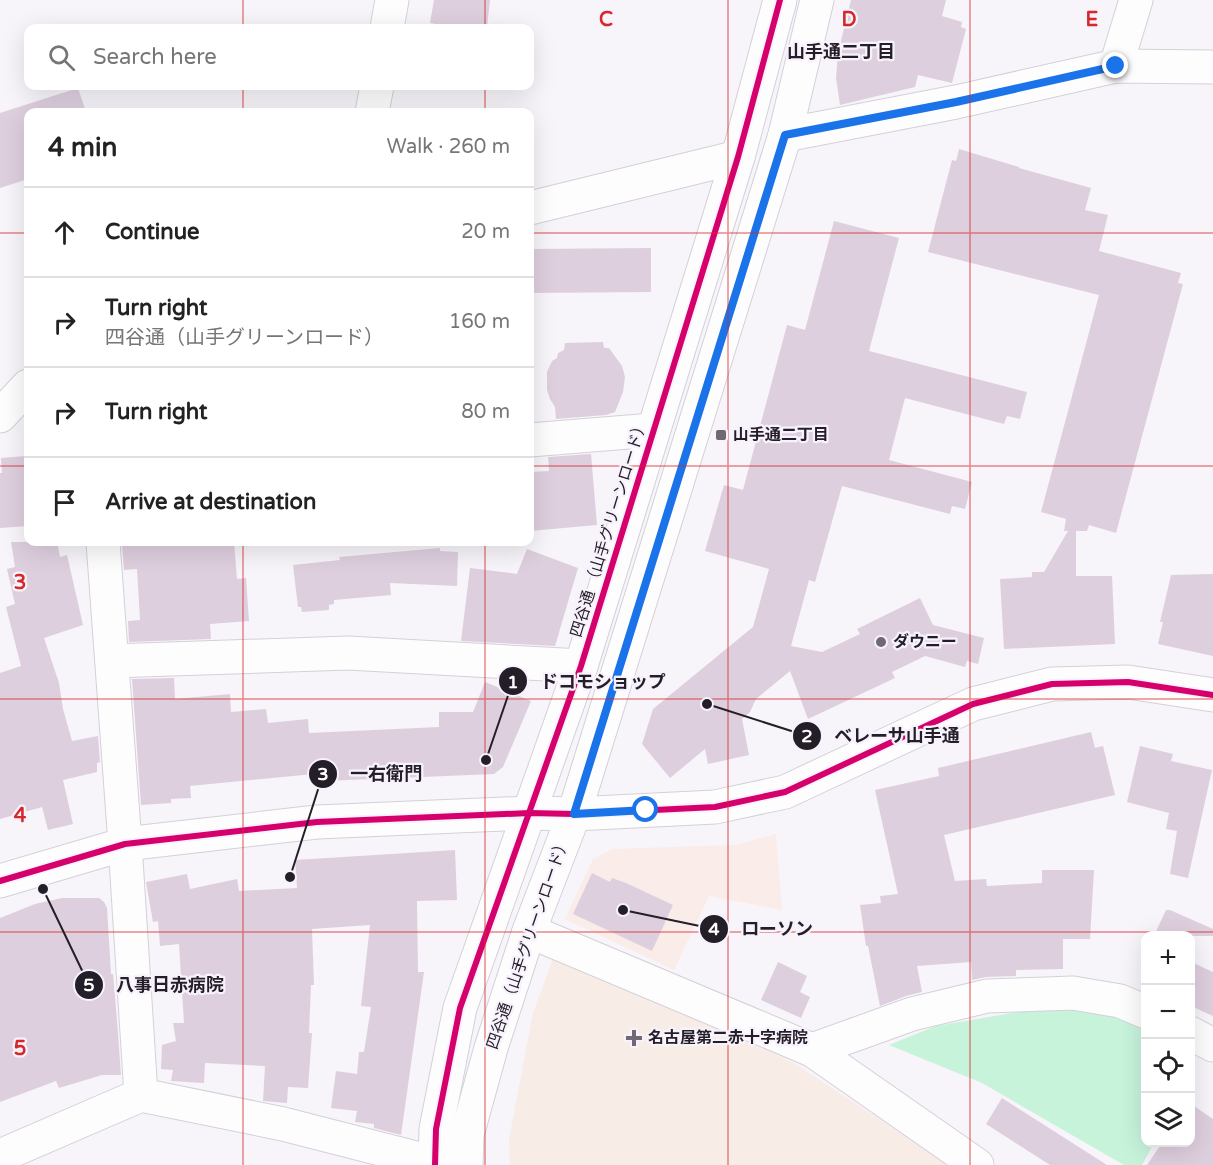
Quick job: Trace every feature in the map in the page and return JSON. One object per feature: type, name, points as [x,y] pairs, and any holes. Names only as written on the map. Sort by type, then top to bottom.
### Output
[{"type":"street","points":[[388,24],[392,0]]},
{"type":"street","name":"四谷通 （山手グリーンロード）","points":[[445,1164],[436,1129],[460,1008],[581,666],[738,158],[780,0]]},
{"type":"street","name":"四谷通（山手グリーンロード）","points":[[445,1164],[467,1135],[491,1048],[529,931],[574,814],[785,135],[817,0]]},
{"type":"street","points":[[1116,66],[1136,0]]},
{"type":"street","points":[[785,135],[956,102],[1116,66],[1213,67]]},
{"type":"street","points":[[373,108],[376,90]]},
{"type":"street","points":[[534,207],[738,158]]},
{"type":"street","points":[[0,416],[24,390]]},
{"type":"street","points":[[534,440],[653,430]]},
{"type":"street","points":[[103,546],[141,1095]]},
{"type":"street","points":[[112,661],[348,653],[581,666]]},
{"type":"street","points":[[0,881],[125,844],[317,822],[715,807],[785,792],[972,704],[1052,684],[1128,682],[1213,694]]},
{"type":"street","points":[[529,931],[812,1050],[977,1165]]},
{"type":"street","points":[[812,1050],[912,1014],[987,996],[1073,993],[1120,1001],[1141,1010]]},
{"type":"street","points":[[1195,1035],[1213,1045]]},
{"type":"street","points":[[0,1156],[141,1095],[283,1124],[445,1164]]},
{"type":"shaded area","points":[[776,834],[782,910],[709,896],[674,970],[565,919],[593,859],[613,849],[736,845]]},
{"type":"shaded area","name":"名古屋第二赤十字病院","points":[[556,950],[794,1063],[949,1165],[510,1165],[509,1139],[533,1013]]},
{"type":"green space","points":[[1048,1007],[1092,1009],[1141,1026],[1141,1147],[1152,1147],[1142,1165],[1124,1165],[982,1083],[889,1045],[936,1026]]},
{"type":"building","points":[[434,0],[490,0],[487,24],[430,23]]},
{"type":"building","points":[[851,0],[946,0],[942,16],[962,22],[961,27],[966,29],[952,83],[918,75],[915,87],[840,105],[836,78],[838,53]]},
{"type":"building","points":[[72,90],[79,90],[85,108],[24,108],[24,180],[0,188],[0,113]]},
{"type":"building","points":[[959,149],[1091,188],[1085,210],[1108,215],[1099,251],[1181,273],[1178,283],[1183,284],[1116,533],[1089,525],[1087,531],[1076,531],[1076,576],[1112,576],[1115,644],[1004,649],[1000,579],[1032,577],[1032,572],[1044,572],[1068,531],[1064,531],[1066,519],[1041,512],[1099,295],[928,252],[952,160],[956,161]]},
{"type":"building","points":[[834,221],[899,238],[869,351],[1027,392],[1020,419],[1007,416],[1004,424],[905,398],[889,460],[972,482],[965,509],[952,506],[950,514],[842,486],[815,582],[809,580],[791,646],[822,652],[860,634],[857,629],[920,598],[933,625],[984,638],[978,664],[967,661],[965,667],[925,656],[892,672],[895,678],[808,719],[790,671],[756,699],[750,712],[742,719],[749,755],[708,764],[705,749],[670,778],[642,744],[653,709],[753,627],[769,569],[705,551],[724,485],[743,490],[787,325],[805,330]]},
{"type":"building","points":[[651,248],[651,292],[534,293],[534,249]]},
{"type":"building","points":[[603,342],[604,348],[609,348],[622,366],[625,377],[623,392],[615,412],[606,415],[556,419],[555,407],[547,390],[547,372],[552,361],[557,358],[558,353],[564,350],[565,343]]},
{"type":"building","points":[[591,454],[597,525],[534,531],[534,472],[549,471],[548,457]]},
{"type":"building","points":[[24,456],[24,526],[0,528],[1,458]]},
{"type":"building","points":[[11,542],[24,542],[24,546],[58,546],[60,557],[67,555],[83,625],[44,638],[59,683],[72,741],[98,736],[100,762],[97,763],[97,772],[63,780],[73,824],[48,830],[42,807],[0,819],[0,673],[21,666],[6,607],[15,604],[7,569],[15,567]]},
{"type":"building","points":[[122,546],[234,546],[237,579],[246,578],[249,621],[210,624],[211,639],[129,642],[128,621],[140,620],[137,569],[124,570]]},
{"type":"building","points":[[440,548],[440,551],[458,552],[457,586],[390,583],[391,595],[334,600],[334,604],[329,605],[329,610],[302,612],[301,607],[298,607],[293,565],[340,560],[339,557]]},
{"type":"building","points":[[527,549],[578,568],[555,646],[461,641],[470,568],[517,574]]},
{"type":"building","points":[[1213,574],[1213,656],[1158,644],[1163,622],[1160,622],[1171,575]]},
{"type":"building","points":[[174,678],[175,699],[230,694],[231,712],[266,709],[268,723],[308,719],[309,733],[439,727],[439,712],[473,712],[485,682],[531,701],[503,767],[494,774],[324,781],[324,773],[190,786],[191,798],[171,799],[171,803],[141,805],[132,679]]},
{"type":"building","points":[[1091,732],[1095,748],[1103,746],[1115,795],[944,835],[955,881],[986,879],[987,886],[1042,883],[1042,870],[1094,870],[1090,939],[1063,939],[1063,969],[1016,970],[1016,976],[972,980],[971,962],[917,966],[922,992],[880,1006],[868,946],[866,946],[860,905],[881,903],[880,896],[898,894],[875,790],[939,776],[938,768]]},
{"type":"building","points":[[1140,746],[1173,754],[1171,761],[1212,770],[1188,878],[1170,874],[1177,831],[1166,829],[1169,813],[1127,802]]},
{"type":"building","points":[[455,850],[457,900],[417,901],[418,972],[424,972],[401,1135],[374,1128],[374,1124],[355,1122],[357,1111],[331,1108],[336,1071],[357,1074],[359,1052],[364,1052],[371,1007],[361,1006],[370,925],[312,929],[314,985],[311,985],[309,1033],[312,1033],[308,1088],[288,1087],[287,1103],[263,1101],[265,1066],[205,1063],[204,1083],[171,1081],[173,1070],[161,1069],[162,1045],[176,1041],[173,1023],[184,1023],[179,944],[160,946],[158,921],[153,922],[146,882],[187,874],[190,889],[237,879],[239,891],[297,888],[295,860]]},
{"type":"building","points":[[592,873],[610,882],[612,878],[626,883],[673,905],[652,951],[573,914]]},
{"type":"building","points":[[62,898],[99,898],[107,908],[121,1075],[102,1075],[59,1088],[56,1081],[0,1102],[0,918],[35,904]]},
{"type":"building","points":[[1166,910],[1170,910],[1213,929],[1213,936],[1195,936],[1195,931],[1156,931]]},
{"type":"building","points":[[778,962],[807,976],[800,992],[810,997],[801,1018],[761,1000]]},
{"type":"building","points":[[1195,964],[1213,972],[1213,1016],[1195,1008]]},
{"type":"building","points":[[1002,1098],[1107,1165],[1050,1165],[986,1124]]},
{"type":"building","points":[[1195,1107],[1213,1119],[1213,1165],[1147,1165],[1159,1147],[1195,1147]]},
{"type":"cycle path","points":[[435,1165],[436,1129],[460,1008],[581,666],[738,157],[780,0]]},
{"type":"cycle path","points":[[0,881],[125,844],[317,822],[715,807],[785,792],[973,704],[1052,684],[1128,682],[1213,695]]},
{"type":"place","name":"山手通二丁目","points":[[721,435]]},
{"type":"place","name":"ダウニー","points":[[881,642]]},
{"type":"place","name":"ベレーサ山手通","points":[[707,704]]},
{"type":"place","name":"ドコモショップ","points":[[486,760]]},
{"type":"place","name":"一右衛門","points":[[290,877]]},
{"type":"place","name":"八事日赤病院","points":[[43,889]]},
{"type":"place","name":"ローソン","points":[[623,910]]},
{"type":"place","name":"名古屋第二赤十字病院","points":[[634,1038]]},
{"type":"district","name":"山手通二丁目","points":[[841,52]]},
{"type":"route","points":[[646,810],[574,814],[785,135],[956,102],[1116,66]]}]
